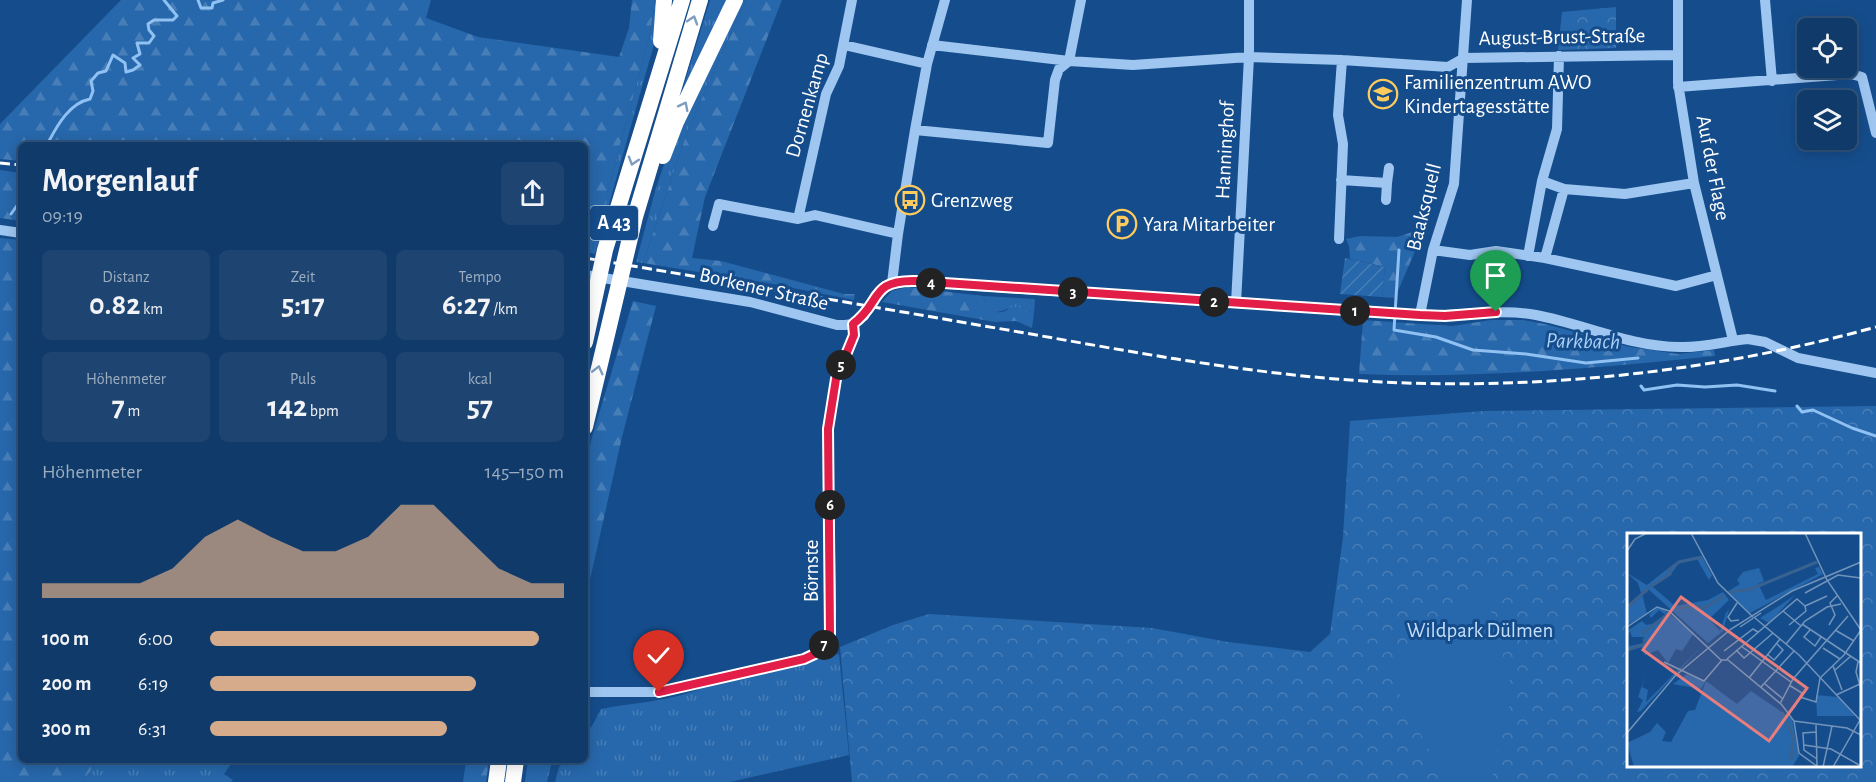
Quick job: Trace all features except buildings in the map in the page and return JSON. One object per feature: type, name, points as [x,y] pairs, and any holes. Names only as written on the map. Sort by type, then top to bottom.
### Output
[{"type":"highway","points":[[650,105],[663,29],[664,0]]},
{"type":"highway","name":"A 43","points":[[588,328],[605,250],[682,0]]},
{"type":"highway","name":"A 43","points":[[588,414],[635,217],[700,0]]},
{"type":"highway","points":[[635,217],[657,176],[676,122],[735,0]]},
{"type":"highway","points":[[496,782],[499,763]]},
{"type":"highway","points":[[513,782],[516,763]]},
{"type":"street","name":"Dornenkamp","points":[[798,219],[826,94],[839,66],[852,0]]},
{"type":"street","points":[[945,0],[927,64],[898,234],[892,283],[915,281],[1420,315],[1520,313],[1536,315],[1640,343],[1680,348],[1733,340],[1757,340],[1798,357],[1876,373]]},
{"type":"street","points":[[915,130],[1048,143],[1055,80],[1059,69],[1069,61],[1081,0]]},
{"type":"street","name":"Hanninghof","points":[[1236,303],[1250,57],[1249,0]]},
{"type":"street","name":"Baaksquell","points":[[1420,315],[1433,250],[1454,184],[1467,0]]},
{"type":"street","name":"Auf der Flage","points":[[1678,0],[1676,55],[1678,87],[1694,183],[1733,340]]},
{"type":"street","points":[[1765,0],[1773,81]]},
{"type":"street","points":[[844,45],[927,64]]},
{"type":"street","name":"August-Brust-Straße","points":[[932,45],[1069,61],[1133,65],[1250,57],[1448,67],[1464,58],[1676,55]]},
{"type":"street","points":[[1528,256],[1542,181],[1557,129],[1559,56]]},
{"type":"street","points":[[1339,239],[1343,144],[1338,115],[1342,60]]},
{"type":"street","points":[[1678,87],[1860,75],[1876,133]]},
{"type":"street","points":[[1386,200],[1389,168]]},
{"type":"street","points":[[1341,180],[1387,183]]},
{"type":"street","points":[[1542,181],[1564,189],[1625,194],[1694,183]]},
{"type":"street","points":[[1545,258],[1564,189]]},
{"type":"street","points":[[713,226],[719,204],[798,219],[815,215],[898,234]]},
{"type":"street","points":[[0,230],[18,233]]},
{"type":"street","points":[[1433,250],[1470,255],[1496,250],[1676,286],[1717,275]]},
{"type":"street","name":"Borkener Straße","points":[[588,275],[776,308],[837,325],[853,324],[864,316],[875,296],[885,286],[892,283]]},
{"type":"street","name":"Börnste","points":[[588,692],[659,692],[779,666],[804,659],[821,651],[830,634],[828,429],[836,379],[854,335],[853,324]]},
{"type":"green space","points":[[121,0],[431,0],[426,18],[478,37],[619,57],[629,28],[632,0],[655,0],[650,34],[591,253],[588,252],[588,142],[18,142],[18,161],[0,159],[0,124]]},
{"type":"green space","points":[[655,0],[660,0],[658,30],[595,254],[591,253],[650,34]]},
{"type":"green space","points":[[710,0],[732,0],[679,101]]},
{"type":"green space","points":[[741,0],[746,0],[689,127],[643,263],[636,262],[656,188],[672,141]]},
{"type":"green space","points":[[746,0],[782,0],[705,197],[692,258],[721,261],[844,294],[855,294],[854,300],[643,263],[689,127]]},
{"type":"green space","points":[[1616,7],[1616,48],[1558,50],[1562,12]]},
{"type":"green space","points":[[0,170],[18,173],[18,221],[0,218]]},
{"type":"green space","points":[[1425,228],[1395,298],[1382,297],[1385,267],[1350,259],[1346,239],[1360,236],[1397,237]]},
{"type":"green space","points":[[0,238],[18,240],[18,763],[96,763],[82,782],[0,782]]},
{"type":"green space","points":[[1345,258],[1385,267],[1382,297],[1340,294]]},
{"type":"green space","points":[[908,287],[983,296],[988,306],[996,312],[1012,307],[1021,308],[1034,313],[1032,328],[1016,321],[995,322],[882,302],[892,291]]},
{"type":"green space","points":[[983,296],[1035,299],[1034,313],[1019,308],[994,312],[986,305]]},
{"type":"green space","points":[[633,301],[656,306],[622,437],[588,589],[588,455]]},
{"type":"green space","points":[[1363,320],[1452,326],[1491,320],[1523,320],[1630,347],[1678,354],[1714,350],[1715,356],[1493,374],[1359,374]]},
{"type":"green space","name":"Wildpark Dülmen","points":[[1876,406],[1876,782],[852,782],[840,647],[893,625],[929,614],[1152,628],[1228,642],[1310,652],[1330,634],[1343,537],[1350,421],[1484,411]]},
{"type":"green space","points":[[1480,577],[1501,580],[1491,613],[1513,692],[1495,759],[1492,782],[1446,782],[1391,678],[1400,663]]},
{"type":"green space","points":[[839,654],[849,755],[730,782],[555,782],[559,767],[563,763],[588,763],[588,732],[601,709],[671,698],[711,684]]},
{"type":"green space","points":[[96,763],[232,763],[224,774],[233,780],[231,782],[82,782]]},
{"type":"green space","points":[[466,763],[489,763],[486,782],[463,782]]},
{"type":"green space","points":[[528,763],[552,763],[547,782],[525,782]]},
{"type":"waterway","points":[[49,141],[71,110],[76,105],[90,99],[93,91],[91,81],[98,73],[106,71],[113,55],[125,63],[126,72],[140,65],[133,58],[140,54],[137,43],[149,43],[154,36],[148,24],[154,20],[173,20],[177,16],[164,0]]},
{"type":"waterway","points":[[198,0],[201,8],[212,8],[213,3],[223,0]]},
{"type":"waterway","points":[[11,214],[18,204]]},
{"type":"waterway","name":"Parkbach","points":[[1399,250],[1394,330],[1436,337],[1473,350],[1526,354],[1586,363],[1638,358]]},
{"type":"waterway","points":[[1641,386],[1644,390],[1677,385],[1705,387],[1737,385],[1775,391]]},
{"type":"waterway","name":"Parkbach","points":[[1797,406],[1802,412],[1813,410],[1876,436]]},
{"type":"railway","points":[[0,163],[18,165]]},
{"type":"railway","points":[[588,259],[1200,363],[1291,375],[1382,382],[1507,383],[1632,374],[1755,355],[1876,327]]},
{"type":"place","name":"Familienzentrum AWO Kindertagesstätte","points":[[1383,94]]},
{"type":"place","name":"Grenzweg","points":[[910,200]]},
{"type":"place","name":"Yara Mitarbeiter","points":[[1122,224]]},
{"type":"route","points":[[659,692],[779,666],[804,659],[821,651],[830,634],[828,429],[836,379],[854,335],[853,324],[864,316],[875,296],[885,286],[902,281],[915,281],[1420,315],[1445,316],[1496,312]]}]
